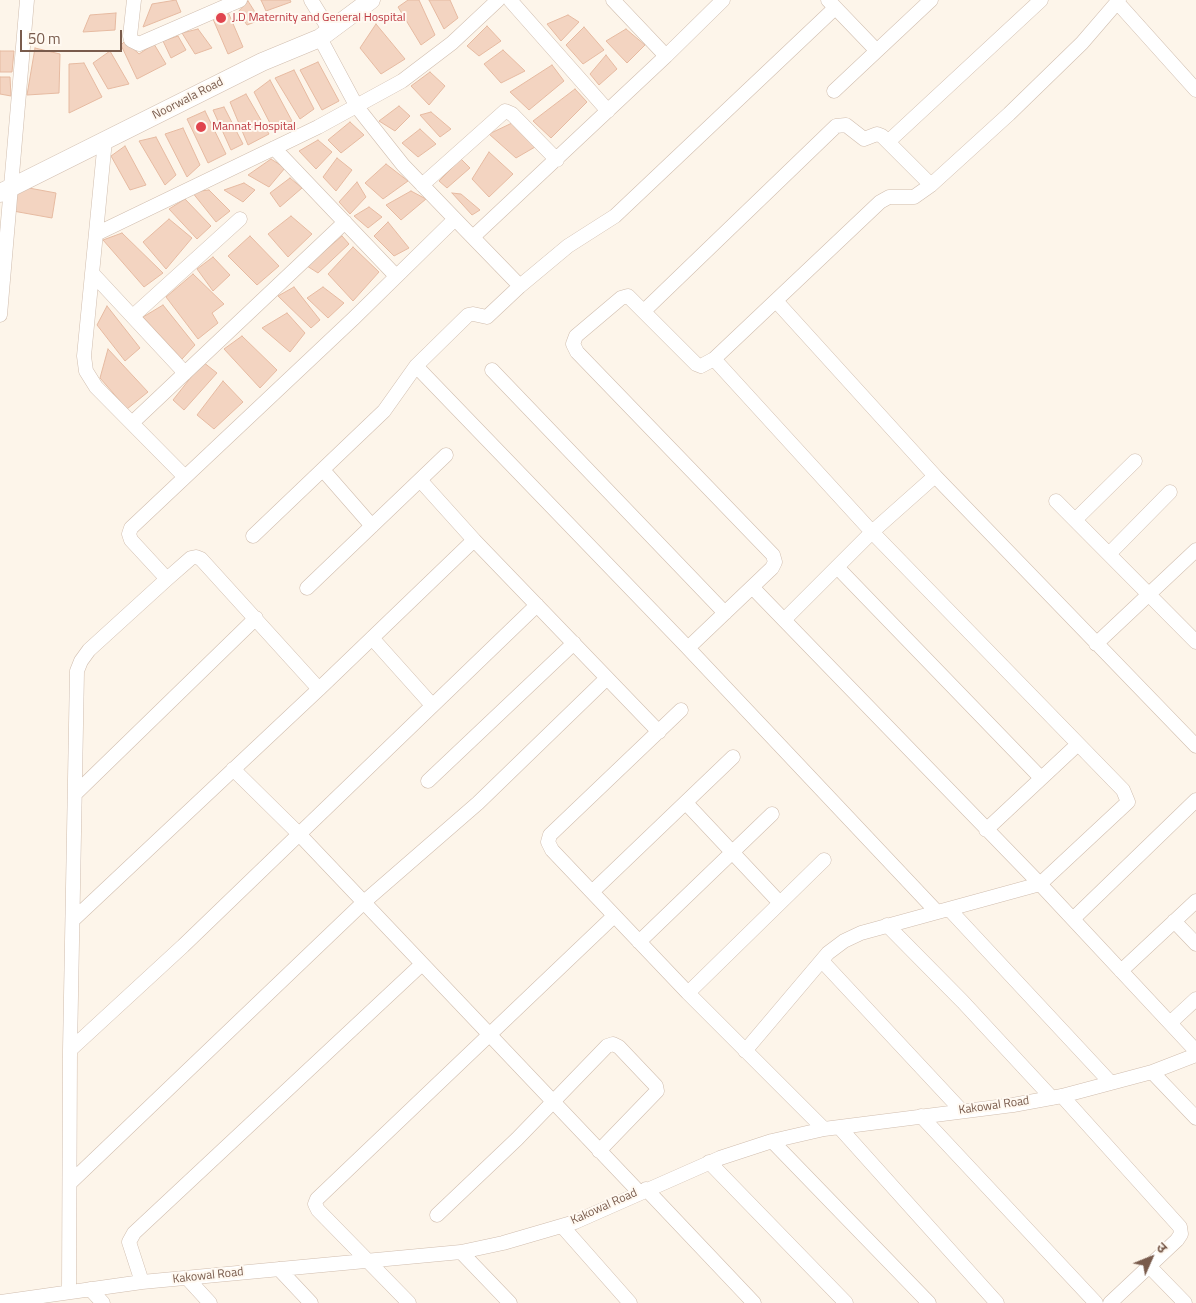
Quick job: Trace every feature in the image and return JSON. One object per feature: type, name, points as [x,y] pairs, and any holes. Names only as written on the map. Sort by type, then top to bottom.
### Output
[{"type":"street","points":[[0,313],[6,190],[27,0]]},
{"type":"street","points":[[134,0],[130,36],[131,40],[139,44],[240,0]]},
{"type":"street","points":[[311,0],[357,107],[403,165],[474,236],[520,286]]},
{"type":"street","name":"Noorwala Road","points":[[6,190],[262,62],[325,34],[371,0]]},
{"type":"street","points":[[96,234],[357,107],[402,82],[452,43],[498,0]]},
{"type":"street","points":[[510,0],[608,112]]},
{"type":"street","points":[[474,236],[608,112],[723,0]]},
{"type":"street","points":[[834,91],[931,0]]},
{"type":"street","points":[[889,141],[1041,0]]},
{"type":"street","points":[[688,648],[772,568],[775,562],[773,555],[577,352],[573,344],[576,336],[621,298],[628,296],[645,310],[696,364],[701,366],[714,360],[880,202],[889,197],[914,197],[931,185],[1082,43],[1118,1],[1196,90]]},
{"type":"street","points":[[621,3],[666,56]]},
{"type":"street","points":[[253,536],[384,411],[397,396],[416,366],[468,315],[488,317],[520,286],[568,246],[615,216],[831,4],[876,50]]},
{"type":"street","points":[[422,185],[505,112],[512,114],[557,160]]},
{"type":"street","points":[[645,310],[836,126],[846,125],[864,139],[878,134],[889,141],[931,185]]},
{"type":"street","points":[[106,140],[84,356],[86,371],[96,387],[185,477]]},
{"type":"street","points":[[274,148],[396,276]]},
{"type":"street","points":[[133,316],[240,219]]},
{"type":"street","points":[[167,579],[131,540],[129,534],[131,528],[455,219]]},
{"type":"street","points":[[132,423],[345,222]]},
{"type":"street","points":[[92,273],[185,373]]},
{"type":"street","points":[[777,302],[935,476],[1196,746]]},
{"type":"street","points":[[714,360],[872,532],[1123,790],[1128,802],[1040,884],[887,925],[860,933],[844,941],[822,961],[745,1051]]},
{"type":"street","points":[[416,366],[1111,1084]]},
{"type":"street","points":[[492,370],[725,613]]},
{"type":"street","points":[[307,588],[446,455]]},
{"type":"street","points":[[1075,520],[1135,461]]},
{"type":"street","points":[[322,470],[372,526]]},
{"type":"street","points":[[784,620],[872,532],[935,476]]},
{"type":"street","points":[[420,480],[474,540],[658,732]]},
{"type":"street","points":[[1109,554],[1170,492]]},
{"type":"street","points":[[1056,501],[1196,642]]},
{"type":"street","points":[[73,920],[319,689],[474,540]]},
{"type":"street","points":[[1096,644],[1148,594],[1194,555]]},
{"type":"street","points":[[69,1291],[70,1050],[76,671],[89,650],[167,579],[191,558],[196,556],[201,559],[256,618],[319,689]]},
{"type":"street","points":[[837,567],[1041,778]]},
{"type":"street","points":[[752,587],[1040,884],[1196,1051]]},
{"type":"street","points":[[70,1050],[184,946],[537,605]]},
{"type":"street","points":[[75,794],[256,618]]},
{"type":"street","points":[[372,638],[432,705]]},
{"type":"street","points":[[428,781],[574,643]]},
{"type":"street","points":[[70,1183],[364,902],[478,803],[607,678]]},
{"type":"street","points":[[681,710],[550,836],[548,842],[552,850],[688,993],[824,1129]]},
{"type":"street","points":[[986,830],[1078,744]]},
{"type":"street","points":[[592,892],[733,757]]},
{"type":"street","points":[[233,769],[299,834],[488,1036],[599,1151],[642,1190],[754,1303]]},
{"type":"street","points":[[1073,919],[1196,800]]},
{"type":"street","points":[[686,802],[779,902]]},
{"type":"street","points":[[639,942],[772,814]]},
{"type":"street","points":[[688,993],[824,860]]},
{"type":"street","points":[[1121,971],[1196,901]]},
{"type":"street","points":[[409,1303],[318,1210],[315,1204],[317,1199],[614,916]]},
{"type":"street","points":[[1174,921],[1196,944]]},
{"type":"street","points":[[887,925],[1057,1097],[1180,1227],[1181,1234],[1177,1240],[1110,1303]]},
{"type":"street","points":[[822,961],[961,1110]]},
{"type":"street","points":[[142,1282],[130,1249],[129,1242],[134,1233],[422,964]]},
{"type":"street","points":[[1170,1023],[1196,999]]},
{"type":"street","points":[[437,1215],[517,1138],[607,1046],[613,1044],[619,1047],[656,1086],[658,1091],[599,1151]]},
{"type":"street","name":"Kakowal Road","points":[[0,1302],[142,1282],[366,1259],[461,1252],[529,1237],[562,1226],[709,1162],[772,1141],[824,1129],[1057,1097],[1152,1072],[1196,1055]]},
{"type":"street","points":[[1152,1072],[1196,1118]]},
{"type":"street","points":[[921,1116],[1096,1303]]},
{"type":"street","points":[[839,1127],[997,1303]]},
{"type":"street","points":[[772,1141],[929,1303]]},
{"type":"street","points":[[709,1162],[846,1303]]},
{"type":"street","points":[[562,1226],[630,1303]]},
{"type":"street","points":[[461,1252],[510,1303]]},
{"type":"street","points":[[1149,1266],[1185,1303]]},
{"type":"street","points":[[279,1269],[312,1303]]},
{"type":"street","points":[[187,1278],[210,1303]]},
{"type":"street","points":[[90,1289],[103,1303]]},
{"type":"building","points":[[176,0],[181,12],[143,27],[152,4]]},
{"type":"building","points":[[261,0],[290,0],[291,2],[266,11]]},
{"type":"building","points":[[408,0],[419,0],[435,35],[421,45],[398,7]]},
{"type":"building","points":[[429,0],[450,0],[458,18],[444,29]]},
{"type":"building","points":[[248,1],[260,20],[247,25],[238,12]]},
{"type":"building","points":[[228,12],[243,47],[228,54],[213,19]]},
{"type":"building","points":[[116,13],[115,30],[83,32],[90,15]]},
{"type":"building","points":[[568,15],[579,22],[561,41],[547,24]]},
{"type":"building","points":[[376,24],[405,59],[381,74],[360,48]]},
{"type":"building","points":[[487,26],[501,41],[479,56],[467,46]]},
{"type":"building","points":[[584,27],[604,50],[583,64],[566,45]]},
{"type":"building","points":[[198,29],[212,48],[195,54],[182,33]]},
{"type":"building","points":[[626,29],[645,45],[627,63],[606,41]]},
{"type":"building","points":[[178,36],[186,50],[171,58],[163,41]]},
{"type":"building","points":[[125,41],[139,54],[154,44],[166,64],[137,79],[121,45]]},
{"type":"building","points":[[35,48],[60,54],[59,93],[27,95]]},
{"type":"building","points":[[503,50],[525,71],[501,83],[484,64]]},
{"type":"building","points":[[0,51],[14,51],[12,72],[0,72]]},
{"type":"building","points":[[110,51],[129,84],[108,89],[93,63]]},
{"type":"building","points":[[606,55],[617,69],[599,85],[590,74]]},
{"type":"building","points":[[318,62],[339,101],[322,110],[300,70]]},
{"type":"building","points":[[84,63],[102,97],[69,113],[69,64]]},
{"type":"building","points":[[552,65],[564,81],[529,110],[510,92]]},
{"type":"building","points":[[294,70],[314,109],[300,119],[275,78]]},
{"type":"building","points":[[430,72],[445,86],[429,105],[411,86]]},
{"type":"building","points":[[0,77],[10,77],[11,96],[0,94]]},
{"type":"building","points":[[270,80],[292,121],[273,129],[254,92]]},
{"type":"building","points":[[575,89],[587,102],[551,138],[533,121]]},
{"type":"building","points":[[246,94],[269,134],[248,145],[230,102]]},
{"type":"building","points":[[399,106],[410,116],[395,131],[379,121]]},
{"type":"building","points":[[224,107],[243,144],[231,150],[213,110]]},
{"type":"building","points":[[205,111],[226,154],[208,163],[187,119]]},
{"type":"building","points":[[431,112],[451,129],[440,137],[420,115]]},
{"type":"building","points":[[350,122],[364,135],[341,153],[328,140]]},
{"type":"building","points":[[512,123],[535,147],[516,158],[489,134]]},
{"type":"building","points":[[183,128],[200,165],[187,177],[165,134]]},
{"type":"building","points":[[420,129],[436,144],[418,157],[402,143]]},
{"type":"building","points":[[156,137],[176,175],[165,185],[139,141]]},
{"type":"building","points":[[318,140],[332,152],[316,169],[299,151]]},
{"type":"building","points":[[125,146],[146,185],[130,190],[111,156]]},
{"type":"building","points":[[489,152],[513,174],[489,197],[472,179]]},
{"type":"building","points":[[337,158],[352,170],[336,191],[323,177]]},
{"type":"building","points":[[271,159],[285,168],[269,187],[248,175]]},
{"type":"building","points":[[461,159],[470,168],[447,188],[439,181]]},
{"type":"building","points":[[386,164],[408,181],[383,199],[365,183]]},
{"type":"building","points":[[290,178],[302,188],[280,207],[270,193]]},
{"type":"building","points":[[357,182],[366,197],[350,214],[339,202]]},
{"type":"building","points":[[244,183],[255,190],[243,202],[224,190]]},
{"type":"building","points":[[18,186],[56,193],[52,218],[13,211]]},
{"type":"building","points":[[209,190],[230,211],[216,222],[192,192]]},
{"type":"building","points":[[411,191],[426,199],[401,220],[386,205]]},
{"type":"building","points":[[452,193],[461,194],[480,210],[472,215]]},
{"type":"building","points":[[185,199],[211,226],[197,239],[169,209]]},
{"type":"building","points":[[369,207],[382,217],[368,228],[354,216]]},
{"type":"building","points":[[291,216],[312,234],[288,257],[268,234]]},
{"type":"building","points":[[169,219],[192,238],[166,269],[143,242]]},
{"type":"building","points":[[388,222],[409,248],[394,256],[374,236]]},
{"type":"building","points":[[122,233],[163,273],[144,287],[103,240]]},
{"type":"building","points":[[250,236],[279,266],[257,285],[228,256]]},
{"type":"building","points":[[342,236],[349,244],[318,273],[307,266]]},
{"type":"building","points":[[353,247],[379,272],[353,301],[328,274]]},
{"type":"building","points":[[213,257],[230,275],[213,291],[197,269]]},
{"type":"building","points":[[193,274],[224,304],[212,313],[218,323],[198,339],[166,297]]},
{"type":"building","points":[[294,287],[320,320],[311,328],[278,296]]},
{"type":"building","points":[[323,287],[344,303],[328,318],[307,298]]},
{"type":"building","points":[[163,305],[195,345],[182,359],[143,317]]},
{"type":"building","points":[[107,306],[140,348],[125,361],[97,325]]},
{"type":"building","points":[[287,313],[305,333],[290,352],[262,328]]},
{"type":"building","points":[[242,336],[277,370],[260,388],[224,349]]},
{"type":"building","points":[[108,349],[148,392],[127,409],[100,378]]},
{"type":"building","points":[[203,362],[217,373],[184,410],[173,400]]},
{"type":"building","points":[[223,381],[243,402],[214,429],[197,415]]},
{"type":"place","name":"J.D Maternity and General Hospital","points":[[221,18]]},
{"type":"place","name":"Mannat Hospital","points":[[201,127]]}]
